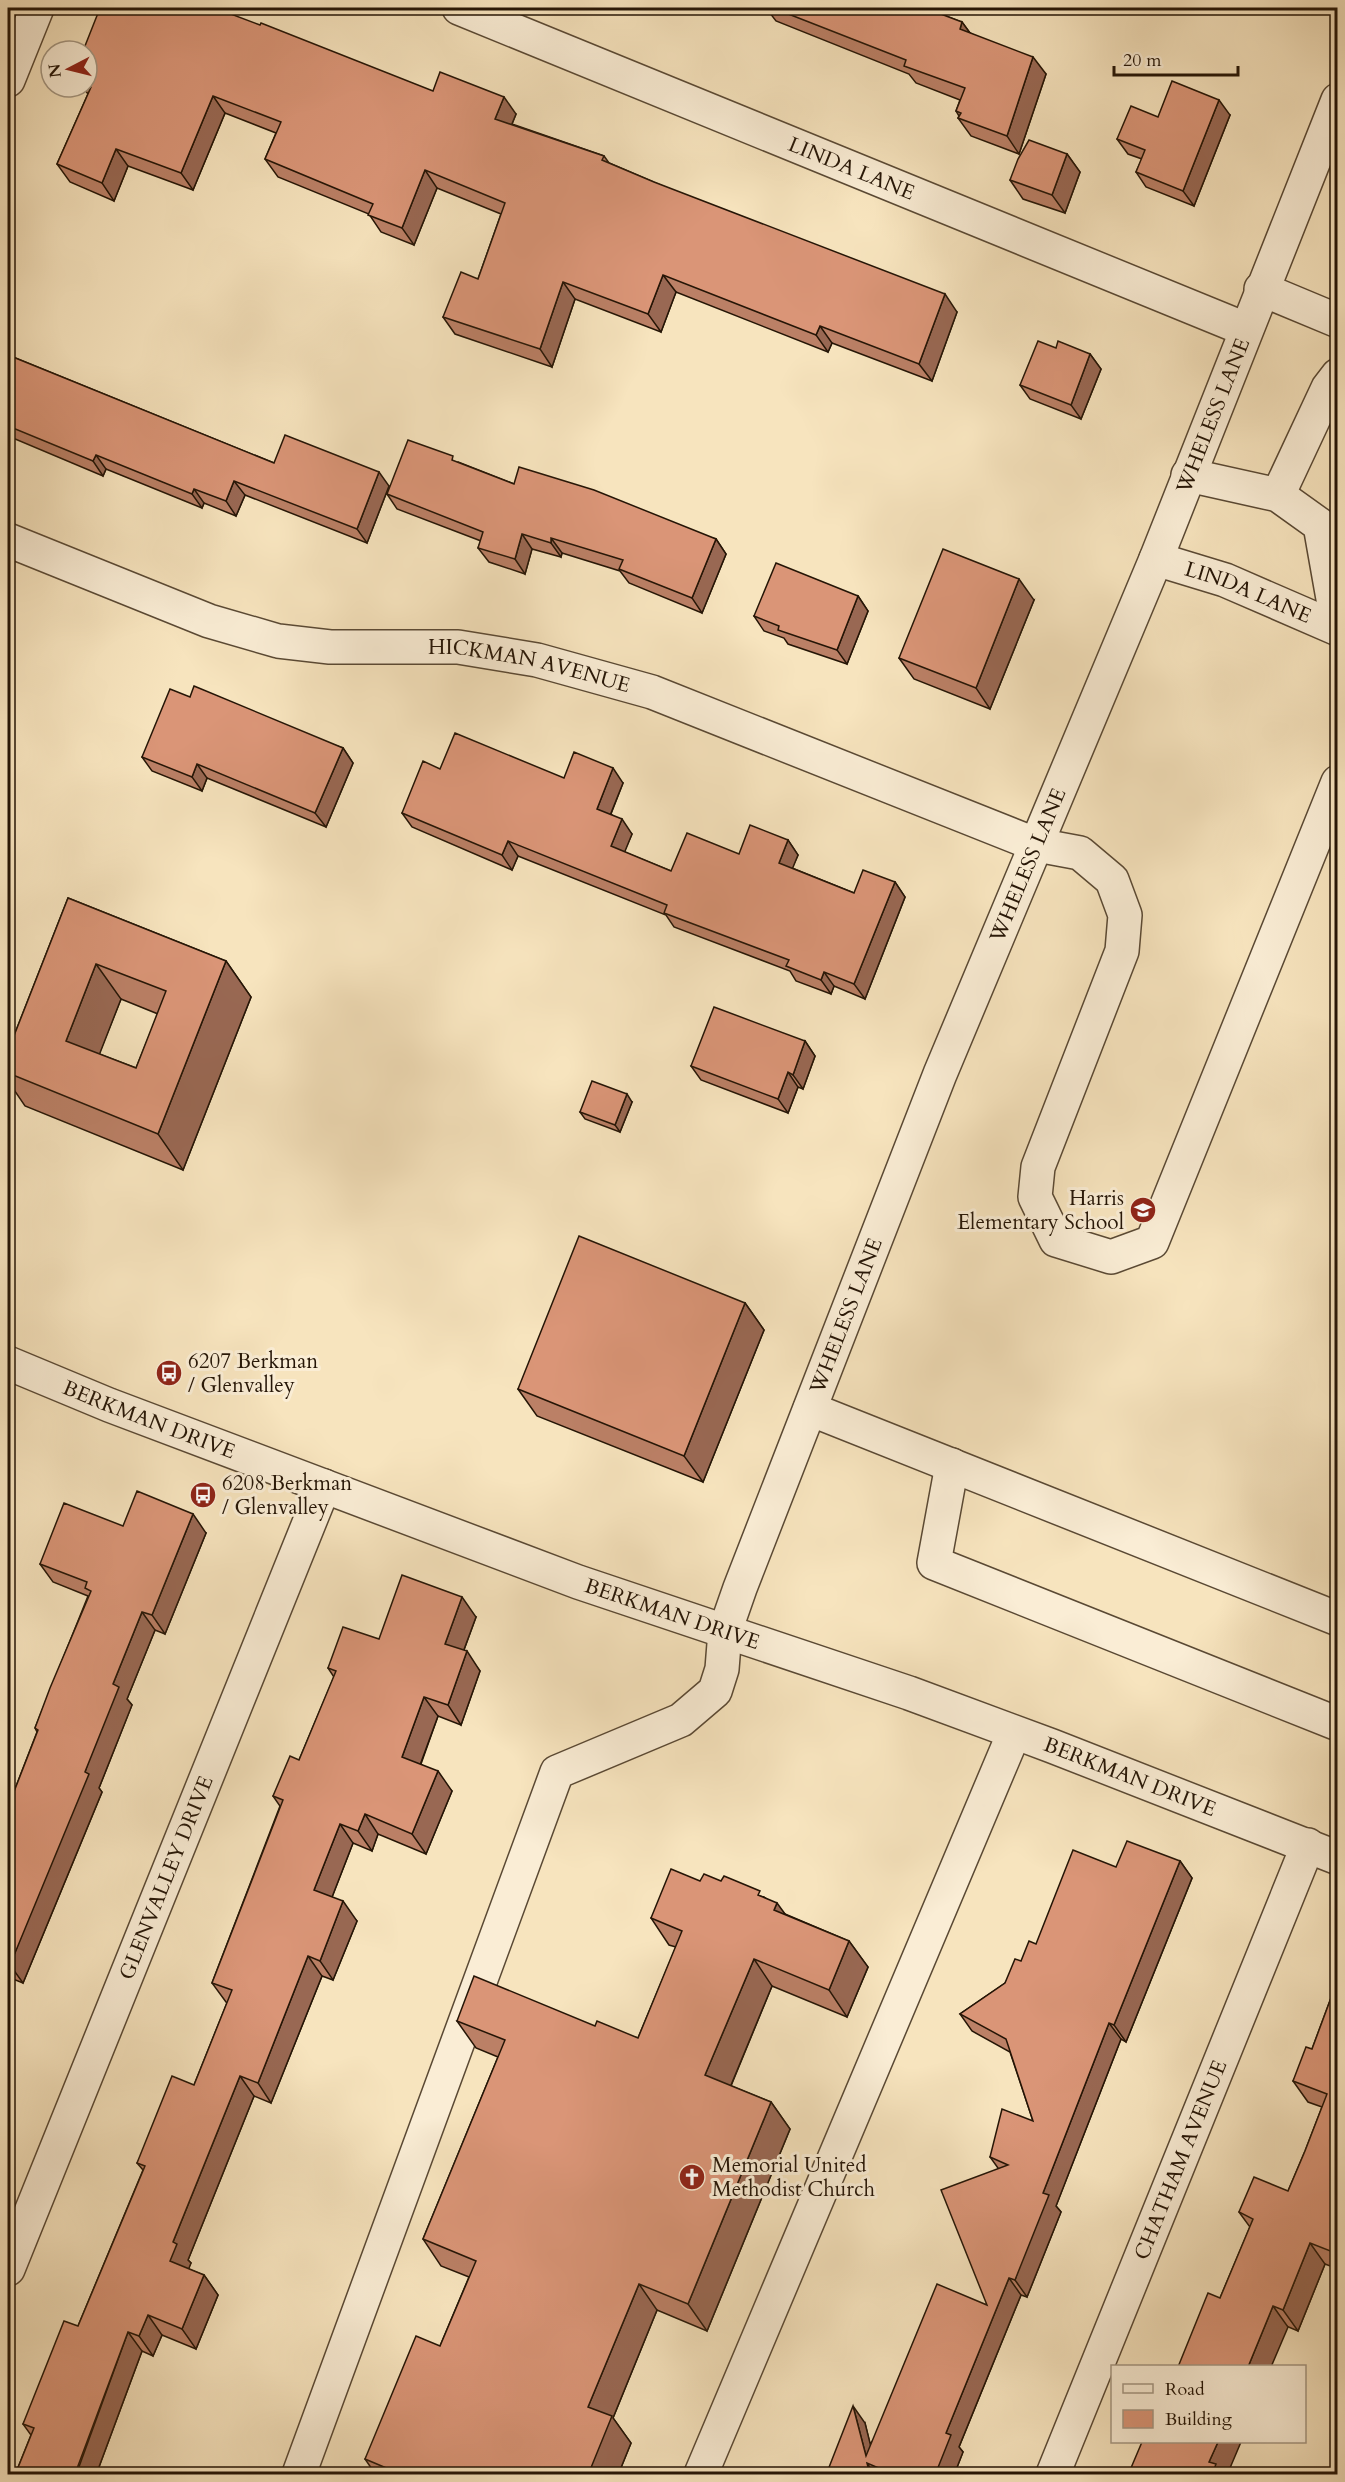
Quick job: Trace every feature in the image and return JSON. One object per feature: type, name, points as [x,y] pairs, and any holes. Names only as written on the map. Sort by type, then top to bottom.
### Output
[{"type":"street","points":[[8,80],[37,8]]},
{"type":"street","name":"LINDA LANE","points":[[459,8],[1245,329]]},
{"type":"street","name":"WHELESS LANE","points":[[299,2475],[557,1772],[681,1720],[698,1708],[715,1691],[722,1670],[725,1631],[940,1074],[1037,844],[1080,735],[1156,559],[1245,329],[1338,100]]},
{"type":"street","points":[[1261,289],[1338,321]]},
{"type":"street","points":[[1278,495],[1328,388],[1338,375]]},
{"type":"street","points":[[1188,475],[1278,495],[1320,525],[1338,628]]},
{"type":"street","name":"HICKMAN AVENUE","points":[[8,540],[209,621],[278,641],[330,647],[458,647],[537,660],[652,692],[1037,844],[1080,853],[1112,880],[1125,915],[1122,951],[1038,1167],[1035,1197],[1056,1240],[1110,1257],[1152,1242],[1337,786]]},
{"type":"street","name":"LINDA LANE","points":[[1156,559],[1225,580],[1338,628]]},
{"type":"street","name":"BERKMAN DRIVE","points":[[8,1363],[109,1405],[578,1582],[909,1693],[1338,1857]]},
{"type":"street","points":[[810,1409],[1338,1619]]},
{"type":"street","points":[[952,1465],[934,1563],[1338,1724]]},
{"type":"street","name":"GLENVALLEY DRIVE","points":[[8,2269],[324,1486]]},
{"type":"street","points":[[700,2475],[1014,1733]]},
{"type":"street","name":"CHATHAM AVENUE","points":[[1053,2475],[1308,1845]]},
{"type":"building","points":[[100,8],[215,8],[260,25],[261,23],[433,91],[440,72],[504,97],[495,119],[604,156],[602,160],[654,182],[945,294],[919,364],[820,326],[816,335],[663,275],[648,314],[563,282],[540,349],[443,317],[461,272],[478,279],[505,203],[425,170],[402,228],[368,215],[373,204],[265,159],[281,122],[213,96],[181,173],[116,149],[102,183],[57,164],[86,99],[99,99],[99,39],[88,39]]},
{"type":"building","points":[[773,8],[925,8],[962,22],[960,29],[1033,57],[1007,136],[958,118],[961,113],[956,111],[965,88],[904,66],[906,60]]},
{"type":"building","points":[[1172,81],[1219,100],[1183,191],[1136,172],[1145,150],[1117,139],[1131,106],[1158,117]]},
{"type":"building","points":[[1029,140],[1067,154],[1052,195],[1010,180]]},
{"type":"building","points":[[1038,341],[1056,348],[1058,341],[1090,354],[1071,405],[1020,385]]},
{"type":"building","points":[[8,355],[274,463],[285,435],[379,472],[357,529],[234,481],[226,501],[194,489],[192,494],[96,455],[93,461],[8,426]]},
{"type":"building","points":[[1338,396],[1338,413],[1332,399]]},
{"type":"building","points":[[408,440],[453,456],[452,460],[514,484],[519,467],[594,490],[716,539],[692,598],[619,569],[623,560],[551,538],[551,543],[522,534],[515,559],[478,548],[483,532],[387,494]]},
{"type":"building","points":[[943,549],[1019,579],[976,688],[899,658]]},
{"type":"building","points":[[776,563],[858,596],[837,650],[778,630],[779,626],[754,616]]},
{"type":"building","points":[[194,686],[343,748],[315,813],[197,764],[192,777],[142,757],[170,689],[190,697]]},
{"type":"building","points":[[455,733],[564,778],[574,752],[613,768],[597,809],[622,819],[611,846],[671,871],[687,833],[739,854],[750,825],[788,840],[779,863],[854,893],[863,870],[895,882],[854,984],[824,972],[821,980],[786,966],[789,960],[664,913],[667,905],[508,841],[502,855],[402,813],[423,761],[440,769]]},
{"type":"building","points":[[68,898],[226,961],[158,1134],[8,1073],[8,1051]],"holes":[[[96,964],[166,991],[136,1068],[66,1041]]]},
{"type":"building","points":[[714,1007],[805,1041],[793,1075],[788,1072],[778,1099],[691,1066]]},
{"type":"building","points":[[592,1081],[627,1094],[615,1125],[580,1112]]},
{"type":"building","points":[[579,1236],[745,1303],[684,1456],[518,1389]]},
{"type":"building","points":[[137,1491],[193,1514],[152,1615],[142,1612],[113,1684],[119,1687],[85,1772],[89,1774],[10,1965],[8,1964],[8,1807],[38,1730],[35,1728],[50,1688],[91,1591],[85,1588],[87,1582],[40,1564],[64,1503],[123,1526]]},
{"type":"building","points":[[402,1575],[462,1597],[445,1644],[467,1651],[448,1705],[424,1697],[402,1757],[438,1771],[412,1834],[365,1814],[358,1831],[340,1824],[314,1890],[343,1901],[320,1961],[308,1956],[258,2083],[240,2076],[173,2242],[177,2244],[170,2261],[204,2275],[182,2329],[148,2315],[139,2336],[128,2332],[75,2474],[77,2475],[15,2475],[34,2428],[23,2424],[64,2321],[78,2326],[145,2166],[137,2163],[172,2076],[194,2085],[232,1990],[212,1983],[283,1800],[273,1796],[290,1756],[299,1760],[336,1671],[328,1668],[343,1627],[379,1639]]},
{"type":"building","points":[[1127,1841],[1180,1861],[1114,2025],[1109,2023],[1043,2193],[1049,2195],[1015,2280],[1009,2278],[946,2433],[951,2435],[935,2475],[895,2475],[867,2463],[870,2475],[826,2475],[853,2406],[866,2456],[937,2284],[987,2305],[941,2190],[1008,2165],[990,2157],[1002,2109],[1033,2121],[1006,2039],[960,2014],[1005,1983],[1015,1959],[1021,1961],[1029,1941],[1036,1944],[1073,1850],[1116,1867]]},
{"type":"building","name":"Memorial United Methodist Church","points":[[671,1869],[700,1881],[704,1874],[721,1881],[724,1876],[760,1891],[758,1895],[777,1903],[774,1910],[849,1941],[829,1990],[754,1959],[705,2075],[771,2102],[688,2304],[639,2284],[588,2407],[612,2416],[588,2475],[403,2475],[365,2459],[416,2336],[440,2346],[476,2261],[423,2239],[505,2040],[457,2021],[474,1976],[595,2026],[597,2021],[638,2038],[682,1931],[651,1918]]},
{"type":"building","points":[[1338,1979],[1338,2254],[1310,2243],[1283,2310],[1273,2306],[1249,2365],[1179,2365],[1208,2293],[1220,2298],[1253,2219],[1239,2212],[1254,2177],[1288,2191],[1305,2151],[1327,2094],[1293,2081],[1306,2047],[1312,2049]]},
{"type":"building","points":[[1142,2443],[1218,2443],[1209,2462],[1216,2464],[1212,2475],[1128,2475]]},
{"type":"place","name":"Harris Elementary School","points":[[1143,1210]]},
{"type":"place","name":"6207 Berkman / Glenvalley","points":[[169,1373]]},
{"type":"place","name":"6208 Berkman / Glenvalley","points":[[203,1495]]},
{"type":"place","name":"Memorial United Methodist Church","points":[[692,2177]]}]
